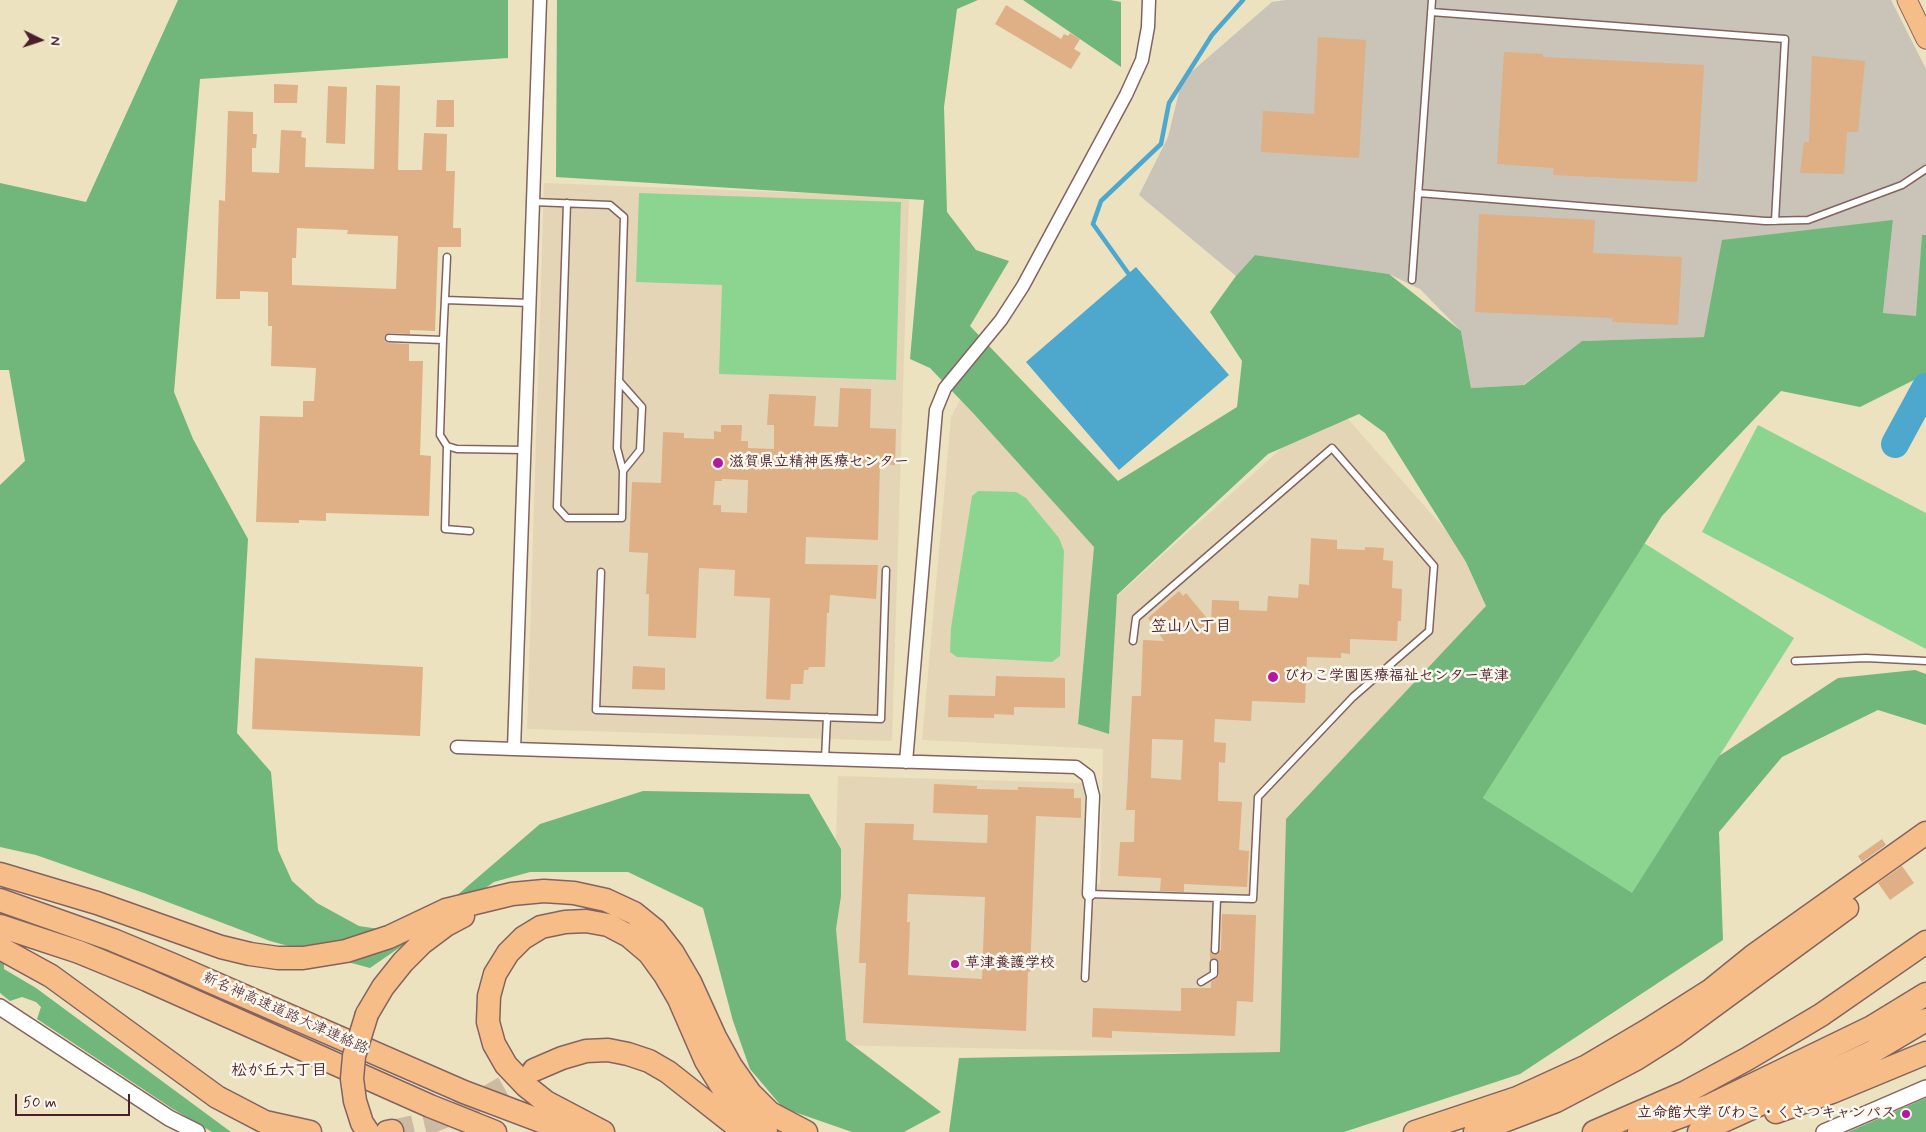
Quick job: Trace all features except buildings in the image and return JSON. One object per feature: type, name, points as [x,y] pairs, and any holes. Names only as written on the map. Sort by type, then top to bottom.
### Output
[{"type":"highway","points":[[1475,1132],[1556,1100],[1636,1059],[1674,1035],[1887,870],[1926,833]]},
{"type":"highway","points":[[1415,1132],[1517,1098],[1587,1066],[1711,990],[1753,956],[1887,870],[1926,850]]},
{"type":"highway","points":[[0,874],[97,903],[221,947],[278,958],[303,958],[346,951],[389,937],[446,910],[512,894],[544,891],[574,893],[606,900],[634,913],[655,930],[673,953],[690,982],[723,1051],[750,1093],[770,1113],[806,1132]]},
{"type":"highway","points":[[368,1132],[362,1123],[355,1101],[352,1078],[354,1056],[367,1014],[383,987],[403,962],[422,943],[446,925],[474,910],[512,894]]},
{"type":"highway","name":"新名神高速道路大津連絡路","points":[[0,900],[122,944],[464,1092],[570,1132]]},
{"type":"highway","points":[[603,1132],[568,1115],[532,1092],[506,1065],[494,1044],[488,1022],[489,996],[495,974],[508,953],[523,938],[541,927],[565,922],[586,921],[608,925],[629,936],[649,953],[670,983],[706,1061],[729,1098],[766,1132]]},
{"type":"highway","name":"新名神高速道路大津連絡路","points":[[0,926],[79,952],[147,980],[430,1106],[495,1132]]},
{"type":"highway","points":[[1594,1132],[1686,1092],[1748,1059],[1821,1014],[1926,942]]},
{"type":"highway","points":[[0,948],[51,976],[216,1097],[265,1122],[310,1132]]},
{"type":"highway","points":[[1639,1132],[1710,1105],[1872,1027],[1926,994]]},
{"type":"highway","points":[[1699,1132],[1855,1060],[1926,1020]]},
{"type":"highway","points":[[534,1070],[562,1058],[586,1051],[608,1050],[628,1054],[649,1061],[668,1072],[744,1132]]},
{"type":"highway","points":[[1716,1132],[1832,1092],[1926,1053]]},
{"type":"highway","points":[[387,1132],[392,1131]]},
{"type":"main road","points":[[1907,0],[1926,39]]},
{"type":"street","points":[[514,749],[540,0]]},
{"type":"street","points":[[906,762],[936,410],[945,388],[1001,320],[1023,286],[1126,95],[1142,60],[1148,27],[1149,0]]},
{"type":"street","points":[[456,748],[1076,767],[1088,776],[1093,796],[1089,894]]},
{"type":"street","points":[[0,1006],[168,1118],[197,1132]]},
{"type":"street","points":[[1824,1132],[1926,1088]]},
{"type":"lane","points":[[1412,280],[1432,0]]},
{"type":"lane","points":[[1431,12],[1785,39],[1775,221]]},
{"type":"lane","points":[[1418,193],[1775,221],[1808,220],[1902,185],[1926,169]]},
{"type":"lane","points":[[533,202],[610,204],[624,217],[617,448],[623,471],[622,518],[567,518],[557,508],[566,203]]},
{"type":"lane","points":[[447,257],[440,435],[447,446],[445,529],[470,530]]},
{"type":"lane","points":[[445,300],[530,303]]},
{"type":"lane","points":[[389,338],[443,340]]},
{"type":"lane","points":[[619,381],[642,407],[640,450],[623,471]]},
{"type":"lane","points":[[447,446],[457,449],[525,450]]},
{"type":"lane","points":[[1085,978],[1089,894],[1253,899],[1258,797],[1353,697],[1429,632],[1434,566],[1332,448],[1136,618],[1133,641]]},
{"type":"lane","points":[[601,572],[596,710],[881,718],[886,570]]},
{"type":"lane","points":[[1795,662],[1866,658],[1926,661]]},
{"type":"lane","points":[[825,759],[827,717]]},
{"type":"lane","points":[[1215,950],[1217,898]]},
{"type":"lane","points":[[1201,982],[1214,974],[1214,963]]},
{"type":"shaded area","points":[[1286,0],[1891,0],[1926,69],[1926,235],[1922,236],[1917,317],[1883,313],[1893,221],[1704,337],[1582,341],[1523,385],[1471,388],[1461,331],[1420,289],[1389,274],[1255,255],[1236,276],[1139,195],[1168,137],[1182,80],[1272,2]]},
{"type":"shaded area","name":"滋賀県立精神医療センター","points":[[544,183],[909,197],[892,741],[527,729]]},
{"type":"shaded area","points":[[969,383],[1101,543],[1106,606],[1333,402],[1509,602],[1296,1055],[829,1045],[838,776],[1083,783],[1086,793],[1081,884],[1100,884],[1103,749],[922,740],[951,417]]},
{"type":"green space","points":[[178,0],[508,0],[508,58],[200,79],[174,392],[193,439],[248,539],[237,733],[271,772],[278,850],[292,881],[317,903],[359,926],[412,934],[540,824],[643,791],[809,794],[841,849],[841,896],[836,929],[846,1040],[941,1112],[904,1132],[852,1132],[783,1108],[750,1069],[733,1021],[703,908],[628,872],[530,872],[494,882],[370,968],[270,941],[144,893],[36,855],[0,847],[0,485],[25,461],[9,370],[0,370],[0,183],[86,202]]},
{"type":"green space","points":[[557,0],[978,0],[957,9],[944,107],[947,212],[976,250],[1009,261],[970,326],[1118,481],[1237,407],[1242,361],[1210,312],[1236,276],[1255,255],[1389,274],[1461,331],[1471,388],[1524,385],[1582,341],[1704,337],[1722,240],[1893,220],[1883,313],[1916,316],[1922,235],[1926,235],[1926,374],[1860,407],[1781,391],[1662,516],[1483,798],[1632,893],[1719,756],[1838,678],[1915,670],[1926,674],[1926,725],[1878,710],[1782,757],[1719,832],[1723,940],[1520,1074],[1344,1132],[949,1132],[959,1058],[1280,1052],[1286,819],[1486,606],[1466,562],[1385,433],[1359,414],[1268,454],[1117,595],[1109,734],[1078,724],[1094,547],[930,368],[910,359],[924,200],[556,177]]},
{"type":"green space","points":[[1023,0],[1110,0],[1121,2],[1121,67]]},
{"type":"green space","points":[[639,193],[901,202],[896,380],[719,374],[722,285],[636,282]]},
{"type":"green space","points":[[1758,425],[1926,513],[1926,649],[1702,532]]},
{"type":"green space","points":[[978,491],[1016,492],[1026,498],[1059,538],[1064,551],[1060,656],[1052,662],[957,657],[950,652],[951,628],[972,496]]},
{"type":"green space","points":[[1644,543],[1794,638],[1632,894],[1483,798]]},
{"type":"green space","points":[[0,962],[4,964],[4,969],[36,988],[231,1132],[212,1132],[173,1109],[37,1019],[41,1007],[36,1002],[22,997],[10,1001],[0,993]]},
{"type":"green space","name":"立命館大学 びわこ・くさつキャンパス","points":[[1926,1098],[1926,1132],[1848,1132]]},
{"type":"water","points":[[1136,267],[1229,375],[1119,470],[1026,362]]},
{"type":"waterway","points":[[1128,273],[1093,224],[1101,201],[1161,144],[1169,103],[1212,35],[1243,0]]},
{"type":"waterway","points":[[1895,444],[1926,387]]},
{"type":"tunnel","points":[[392,1131],[432,1122],[467,1108],[534,1070]]},
{"type":"place","name":"滋賀県立精神医療センター","points":[[718,463]]},
{"type":"place","name":"びわこ学園医療福祉センター草津","points":[[1273,677]]},
{"type":"place","name":"草津養護学校","points":[[955,964]]},
{"type":"place","name":"立命館大学 びわこ・くさつキャンパス","points":[[1906,1114]]},
{"type":"district","name":"笠山八丁目","points":[[1191,628]]},
{"type":"district","name":"松が丘六丁目","points":[[279,1072]]}]
